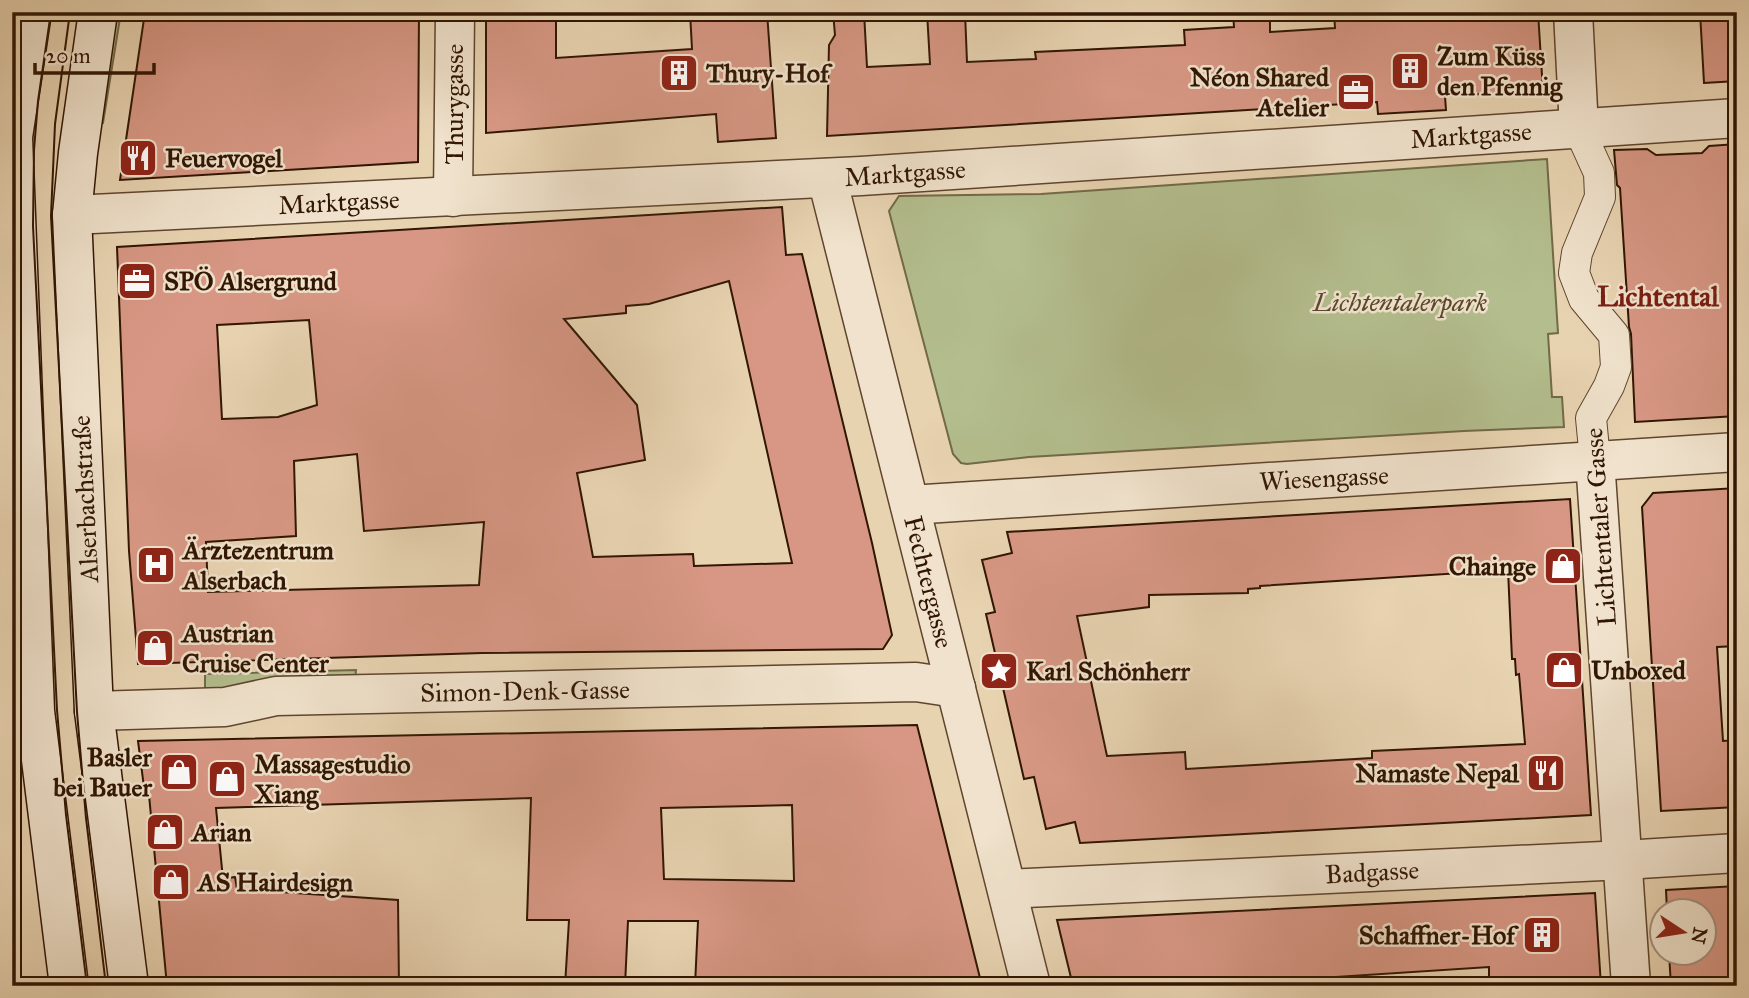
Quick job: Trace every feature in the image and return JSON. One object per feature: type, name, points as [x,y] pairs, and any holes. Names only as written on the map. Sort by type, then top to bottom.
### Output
[{"type":"street","points":[[32,12],[13,137],[35,711],[69,986]]},
{"type":"street","name":"Alserbachstraße","points":[[98,12],[72,215],[94,711],[129,986]]},
{"type":"street","name":"Thurygasse","points":[[453,197],[454,12]]},
{"type":"street","name":"Lichtentaler Gasse","points":[[1573,12],[1579,129],[1599,173],[1601,197],[1577,253],[1574,272],[1584,299],[1614,335],[1616,367],[1591,418],[1631,986]]},
{"type":"street","name":"Marktgasse","points":[[72,215],[827,178],[1737,118]]},
{"type":"street","name":"Fechtergasse","points":[[827,178],[1031,986]]},
{"type":"street","name":"Wiesengasse","points":[[910,505],[1737,452]]},
{"type":"street","name":"Simon-Denk-Gasse","points":[[94,711],[225,707],[276,696],[902,683],[956,688]]},
{"type":"street","name":"Badgasse","points":[[1007,889],[1737,853]]},
{"type":"green space","points":[[110,12],[121,12],[103,123],[93,122]]},
{"type":"green space","name":"Lichtentalerpark","points":[[1547,159],[1558,333],[1548,334],[1552,397],[1562,397],[1564,427],[1029,457],[967,464],[961,463],[953,454],[889,211],[899,196],[1041,194]]},
{"type":"green space","points":[[356,670],[355,681],[205,691],[205,674]]},
{"type":"building","points":[[145,12],[419,12],[418,162],[120,180]]},
{"type":"building","name":"Thury-Hof","points":[[486,12],[556,12],[556,58],[692,49],[690,12],[767,12],[776,138],[718,142],[716,114],[486,133]]},
{"type":"building","points":[[833,12],[864,12],[867,67],[930,64],[927,12],[965,12],[967,62],[1036,59],[1035,52],[1185,45],[1184,30],[1234,27],[1233,12],[1270,12],[1270,32],[1335,28],[1334,12],[1538,12],[1543,91],[1445,96],[1446,110],[1378,114],[1377,102],[827,136],[829,45],[835,35]]},
{"type":"building","points":[[1700,12],[1737,12],[1737,81],[1704,83]]},
{"type":"building","points":[[1737,144],[1737,416],[1635,422],[1620,188],[1617,185],[1614,150],[1647,149],[1656,155],[1702,153],[1709,146]]},
{"type":"building","points":[[782,207],[786,255],[802,254],[892,635],[883,649],[482,653],[138,664],[129,551],[117,247]],"holes":[[[729,281],[792,563],[694,566],[693,554],[593,557],[577,473],[645,460],[637,405],[564,319],[626,313],[626,306],[649,304]],[[309,320],[317,405],[278,417],[222,419],[217,325]],[[357,454],[364,531],[484,522],[479,585],[208,592],[206,542],[296,536],[294,461]]]},
{"type":"building","points":[[1737,488],[1737,646],[1717,647],[1723,741],[1737,740],[1737,807],[1661,811],[1642,507],[1653,493]]},
{"type":"building","points":[[1570,499],[1591,815],[1080,843],[1075,822],[1046,829],[1034,777],[1024,779],[986,614],[995,612],[982,560],[1012,553],[1007,532]],"holes":[[[1508,570],[1512,659],[1515,659],[1516,675],[1519,674],[1525,744],[1372,751],[1372,758],[1186,769],[1185,752],[1107,756],[1077,616],[1149,607],[1149,595],[1248,593],[1248,589],[1260,586]]]},
{"type":"building","points":[[917,725],[982,986],[695,986],[698,921],[628,921],[625,986],[565,986],[569,920],[527,920],[531,798],[216,808],[223,879],[235,877],[237,889],[398,900],[399,986],[167,986],[149,795],[145,795],[138,741]],"holes":[[[792,805],[794,881],[664,879],[661,808]]]},
{"type":"building","points":[[1737,886],[1737,986],[1671,986],[1670,967],[1718,967],[1718,897],[1666,897],[1666,890]]},
{"type":"building","points":[[1595,893],[1601,986],[1489,986],[1489,967],[1258,982],[1258,986],[1073,986],[1057,920]]},
{"type":"tram line","points":[[51,12],[38,101],[33,226],[57,710],[66,815],[87,986]]},
{"type":"tram line","points":[[70,12],[55,124],[51,216],[77,712],[86,818],[106,986]]},
{"type":"place","name":"Zum Küss den Pfennig","points":[[1410,71]]},
{"type":"place","name":"Thury-Hof","points":[[679,73]]},
{"type":"place","name":"Néon Shared Atelier","points":[[1356,92]]},
{"type":"place","name":"Feuervogel","points":[[138,158]]},
{"type":"place","name":"SPÖ Alsergrund","points":[[137,281]]},
{"type":"place","name":"Ärztezentrum Alserbach","points":[[156,565]]},
{"type":"place","name":"Chainge","points":[[1563,566]]},
{"type":"place","name":"Austrian Cruise Center","points":[[155,648]]},
{"type":"place","name":"Unboxed","points":[[1564,670]]},
{"type":"place","name":"Karl Schönherr","points":[[999,671]]},
{"type":"place","name":"Basler bei Bauer","points":[[179,772]]},
{"type":"place","name":"Namaste Nepal","points":[[1546,773]]},
{"type":"place","name":"Massagestudio Xiang","points":[[227,779]]},
{"type":"place","name":"Arian","points":[[165,832]]},
{"type":"place","name":"AS Hairdesign","points":[[171,882]]},
{"type":"place","name":"Schaffner-Hof","points":[[1542,935]]},
{"type":"district","name":"Lichtental","points":[[1658,296]]}]
